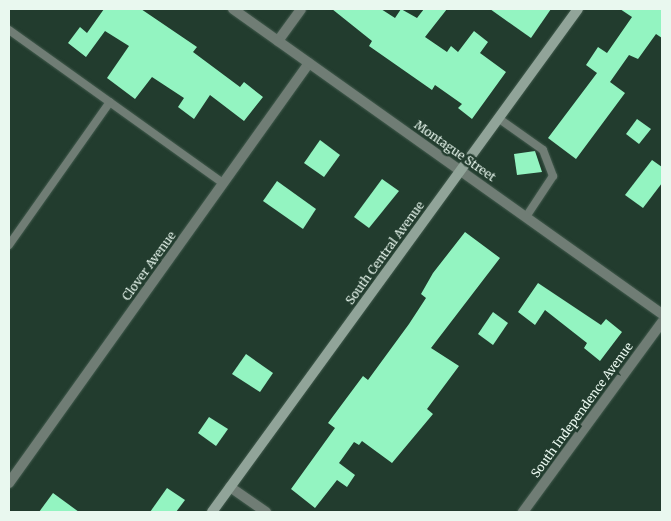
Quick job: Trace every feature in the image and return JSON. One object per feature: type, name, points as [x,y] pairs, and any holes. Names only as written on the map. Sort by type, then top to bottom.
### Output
[{"type":"main road","name":"South Central Avenue","points":[[212,512],[578,9]]},
{"type":"street","name":"Montague Street","points":[[233,9],[662,314]]},
{"type":"street","points":[[278,41],[301,9]]},
{"type":"street","name":"Clover Avenue","points":[[9,483],[309,63]]},
{"type":"street","name":"South Independence Avenue","points":[[523,512],[662,322]]},
{"type":"street","points":[[230,487],[266,512]]},
{"type":"lane","points":[[9,30],[223,183]]},
{"type":"lane","points":[[9,246],[110,102]]},
{"type":"lane","points":[[498,118],[543,150],[553,176],[526,217]]},
{"type":"building","points":[[104,9],[141,9],[197,47],[193,52],[240,87],[244,82],[263,97],[244,121],[210,95],[194,119],[178,107],[184,98],[152,77],[135,99],[107,78],[129,46],[105,31],[86,57],[68,43],[80,27],[87,33]]},
{"type":"building","points":[[332,9],[381,9],[395,18],[401,9],[417,18],[424,9],[447,9],[425,37],[447,52],[451,46],[458,52],[474,31],[488,42],[480,53],[506,72],[472,119],[458,108],[462,104],[435,85],[432,90],[369,46],[372,41]]},
{"type":"building","points":[[490,9],[551,9],[531,38]]},
{"type":"building","points":[[620,9],[662,9],[662,38],[656,34],[638,59],[629,55],[610,82],[625,93],[576,159],[548,138],[597,73],[586,65],[598,47],[607,53],[632,17]]},
{"type":"building","points":[[637,119],[651,129],[639,144],[626,134]]},
{"type":"building","points":[[320,140],[340,155],[324,177],[304,163]]},
{"type":"building","points":[[535,151],[542,172],[517,175],[514,154]]},
{"type":"building","points":[[652,160],[662,167],[662,183],[643,208],[625,195]]},
{"type":"building","points":[[382,179],[399,191],[369,228],[354,217]]},
{"type":"building","points":[[277,181],[316,209],[303,229],[263,201]]},
{"type":"building","points":[[465,232],[500,258],[431,348],[459,366],[427,409],[433,414],[392,463],[362,441],[359,445],[354,442],[339,463],[355,475],[347,487],[337,480],[315,508],[291,489],[335,428],[328,423],[363,376],[368,380],[409,324],[426,298],[421,294],[433,273]]},
{"type":"building","points":[[538,283],[601,325],[606,319],[622,332],[600,361],[584,348],[587,343],[545,310],[535,325],[518,312]]},
{"type":"building","points":[[493,312],[508,323],[493,345],[478,334]]},
{"type":"building","points":[[246,354],[273,373],[260,392],[232,374]]},
{"type":"building","points":[[209,417],[228,429],[216,446],[198,433]]},
{"type":"building","points":[[167,488],[185,500],[176,512],[150,512]]},
{"type":"building","points":[[53,493],[79,512],[39,512]]}]
